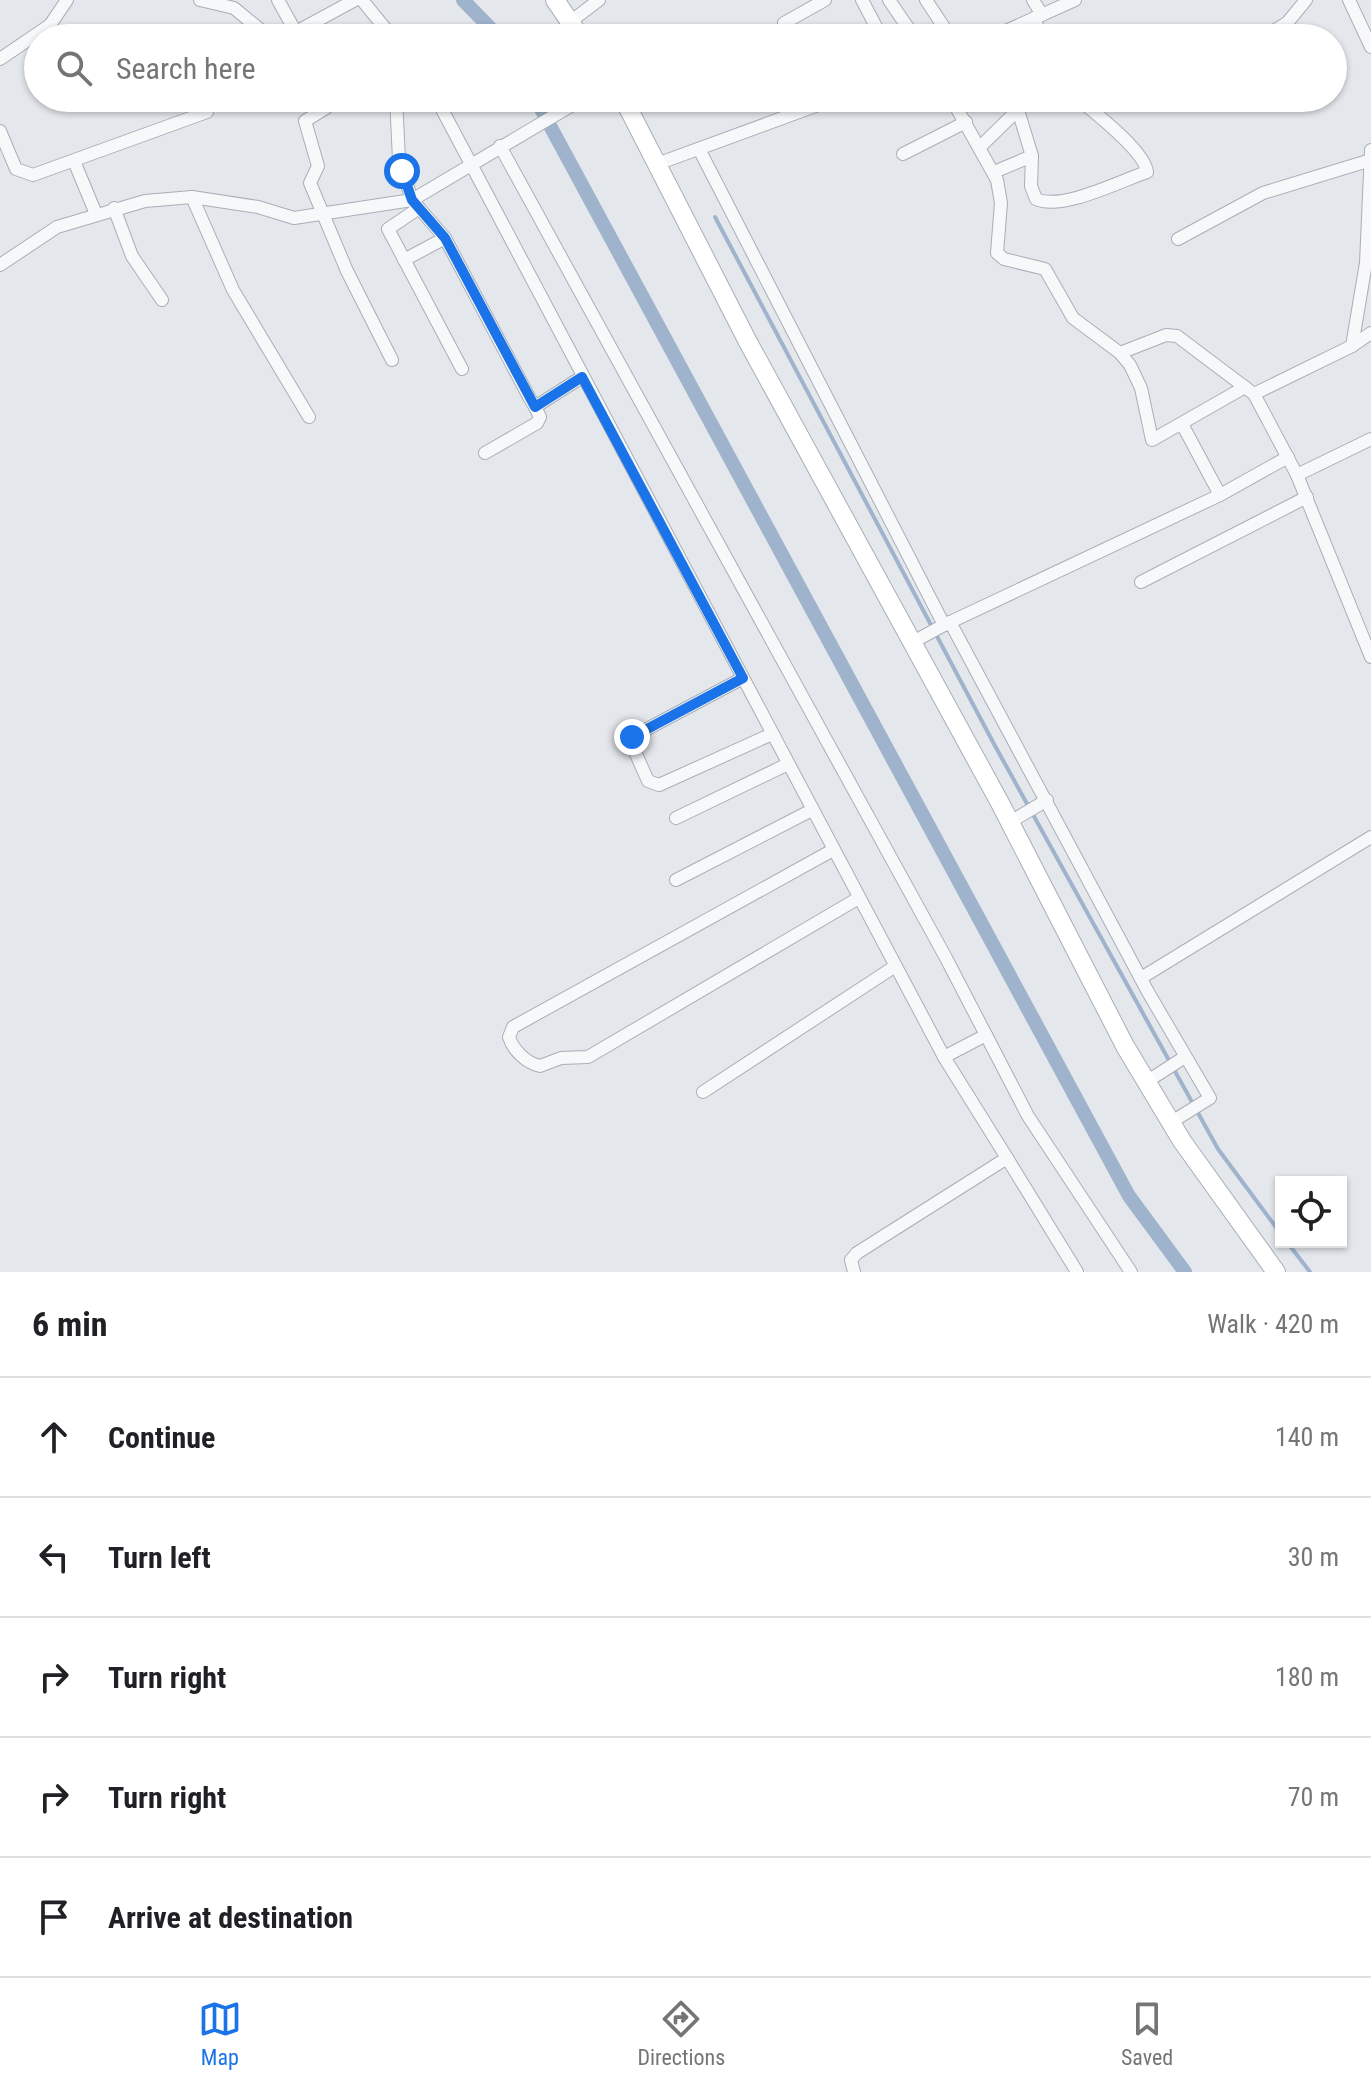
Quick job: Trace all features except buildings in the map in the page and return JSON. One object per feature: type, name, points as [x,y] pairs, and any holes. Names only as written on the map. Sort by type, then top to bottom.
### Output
[{"type":"street","points":[[51,24],[67,0]]},
{"type":"street","points":[[200,0],[234,8],[253,24]]},
{"type":"street","points":[[278,0],[292,24]]},
{"type":"street","points":[[316,24],[355,0]]},
{"type":"street","points":[[362,0],[382,24]]},
{"type":"street","points":[[555,0],[570,22],[599,0]]},
{"type":"street","points":[[784,24],[825,0]]},
{"type":"street","points":[[862,0],[875,24]]},
{"type":"street","points":[[889,0],[905,24]]},
{"type":"street","points":[[926,0],[942,24]]},
{"type":"street","points":[[1033,0],[1039,24]]},
{"type":"street","points":[[1021,24],[1075,0]]},
{"type":"street","points":[[1285,24],[1306,0]]},
{"type":"street","points":[[1349,0],[1371,46]]},
{"type":"street","points":[[0,59],[24,43]]},
{"type":"street","points":[[0,131],[16,169],[25,174],[43,173],[126,139],[207,112]]},
{"type":"street","points":[[320,112],[305,121],[318,166],[310,183],[347,271],[392,360]]},
{"type":"street","points":[[397,112],[399,160],[416,204],[445,238],[540,417],[537,423],[485,453]]},
{"type":"street","points":[[444,112],[894,967],[944,1057],[1077,1272]]},
{"type":"street","points":[[462,369],[388,229],[472,163],[558,112]]},
{"type":"street","points":[[630,112],[748,342],[913,642],[1016,818],[1146,1082],[1170,1123],[1276,1272]]},
{"type":"street","points":[[657,164],[794,112]]},
{"type":"street","points":[[960,112],[994,172],[1001,203],[997,253],[1004,259],[1045,269],[1073,318],[1120,353],[1141,388],[1151,438],[1157,439],[1250,390],[1352,346],[1371,333]]},
{"type":"street","points":[[981,146],[1016,112]]},
{"type":"street","points":[[1019,112],[1032,156],[1032,192],[1036,199],[1046,203],[1071,199],[1147,172],[1145,163],[1126,142],[1093,112]]},
{"type":"street","points":[[903,154],[966,122]]},
{"type":"street","points":[[500,146],[1041,1137],[1131,1272]]},
{"type":"street","points":[[699,149],[947,623],[1210,1098],[1170,1123]]},
{"type":"street","points":[[1352,346],[1366,263],[1371,150]]},
{"type":"street","points":[[994,172],[1032,156]]},
{"type":"street","points":[[1178,239],[1263,193],[1371,160]]},
{"type":"street","points":[[74,161],[96,214]]},
{"type":"street","points":[[192,197],[233,290],[309,417]]},
{"type":"street","points":[[0,265],[57,227],[114,208],[192,197],[265,209],[289,218],[416,204]]},
{"type":"street","points":[[114,208],[132,256],[162,300]]},
{"type":"street","points":[[404,260],[445,238]]},
{"type":"street","points":[[1120,353],[1166,335],[1177,336],[1250,390],[1307,497],[1371,657]]},
{"type":"street","points":[[535,407],[582,377]]},
{"type":"street","points":[[1182,424],[1220,495]]},
{"type":"street","points":[[1297,475],[1371,439]]},
{"type":"street","points":[[913,642],[947,623],[1220,495],[1288,457]]},
{"type":"street","points":[[1141,582],[1307,497]]},
{"type":"street","points":[[743,678],[632,737],[632,745],[648,781],[659,785],[772,734]]},
{"type":"street","points":[[676,818],[786,765]]},
{"type":"street","points":[[1016,818],[1044,802]]},
{"type":"street","points":[[676,880],[812,810]]},
{"type":"street","points":[[1141,978],[1371,837]]},
{"type":"street","points":[[833,850],[513,1027],[509,1037],[511,1043],[523,1057],[540,1066],[561,1058],[588,1057],[857,899]]},
{"type":"street","points":[[703,1092],[894,967]]},
{"type":"street","points":[[944,1057],[986,1035]]},
{"type":"street","points":[[1146,1082],[1185,1057]]},
{"type":"street","points":[[854,1272],[851,1260],[857,1253],[1007,1158]]},
{"type":"waterway","points":[[463,0],[486,24]]},
{"type":"waterway","points":[[543,112],[1129,1196],[1185,1272]]},
{"type":"waterway","points":[[715,217],[994,744],[1218,1149],[1275,1226]]},
{"type":"waterway","points":[[1292,1248],[1310,1272]]},
{"type":"route","points":[[402,171],[412,200],[445,238],[535,407],[582,377],[743,678],[632,737]]}]
